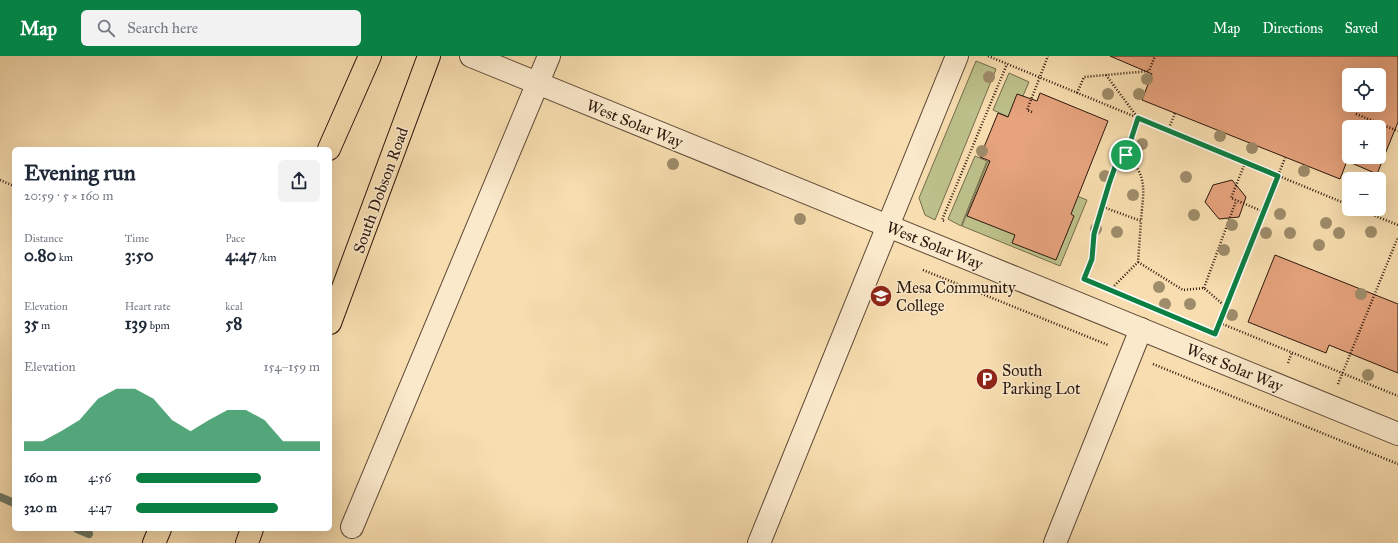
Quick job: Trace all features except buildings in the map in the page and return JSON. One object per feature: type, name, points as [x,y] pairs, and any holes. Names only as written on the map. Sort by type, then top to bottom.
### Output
[{"type":"main road","points":[[330,147],[370,56]]},
{"type":"main road","name":"South Dobson Road","points":[[332,318],[429,56]]},
{"type":"main road","points":[[154,543],[159,531]]},
{"type":"main road","points":[[247,543],[251,531]]},
{"type":"lane","name":"West Solar Way","points":[[471,56],[1398,434]]},
{"type":"lane","points":[[352,527],[549,56]]},
{"type":"lane","points":[[759,543],[957,56]]},
{"type":"lane","points":[[1055,543],[1141,329]]},
{"type":"path","points":[[988,56],[1244,163],[1342,202]]},
{"type":"path","points":[[1032,112],[1027,110],[1048,56]]},
{"type":"path","points":[[1077,93],[1084,77],[1149,71],[1155,56]]},
{"type":"path","points":[[949,223],[942,220],[1007,64]]},
{"type":"path","points":[[1106,75],[1138,118]]},
{"type":"path","points":[[1168,131],[1175,113]]},
{"type":"path","points":[[1356,114],[1398,131]]},
{"type":"path","points":[[1084,279],[1092,259],[1094,234],[1116,164],[1126,155],[1138,118]]},
{"type":"path","points":[[1110,290],[1138,262],[1143,178],[1136,164],[1126,155]]},
{"type":"path","points":[[1211,332],[1215,334],[1220,323],[1285,158]]},
{"type":"path","points":[[1244,163],[1231,198],[1264,212]]},
{"type":"path","points":[[0,180],[12,185]]},
{"type":"path","points":[[1204,288],[1236,201]]},
{"type":"path","points":[[1103,207],[1141,221]]},
{"type":"path","points":[[1376,216],[1398,225]]},
{"type":"path","points":[[1336,388],[1398,237]]},
{"type":"path","points":[[1138,262],[1183,290],[1204,288],[1226,307]]},
{"type":"path","points":[[923,270],[1113,348]]},
{"type":"path","points":[[1077,276],[1090,282]]},
{"type":"path","points":[[1104,288],[1117,293]]},
{"type":"path","points":[[1220,323],[1343,372],[1398,396]]},
{"type":"path","points":[[1286,366],[1292,352]]},
{"type":"path","points":[[1149,362],[1398,464]]},
{"type":"green space","points":[[976,61],[996,69],[935,220],[925,215],[919,198]]},
{"type":"green space","points":[[1009,73],[1029,82],[1013,119],[993,110]]},
{"type":"green space","points":[[975,156],[987,161],[961,226],[948,219]]},
{"type":"green space","points":[[988,161],[1087,200],[1060,266],[962,226]]},
{"type":"waterway","points":[[0,497],[12,502]]},
{"type":"waterway","points":[[82,531],[89,534]]},
{"type":"place","name":"Mesa Community College","points":[[881,296]]},
{"type":"place","name":"South Parking Lot","points":[[987,379]]},
{"type":"route","points":[[1138,118],[1278,176],[1215,334],[1084,279],[1092,259],[1094,234],[1109,184],[1116,164],[1126,155],[1138,118]]}]
